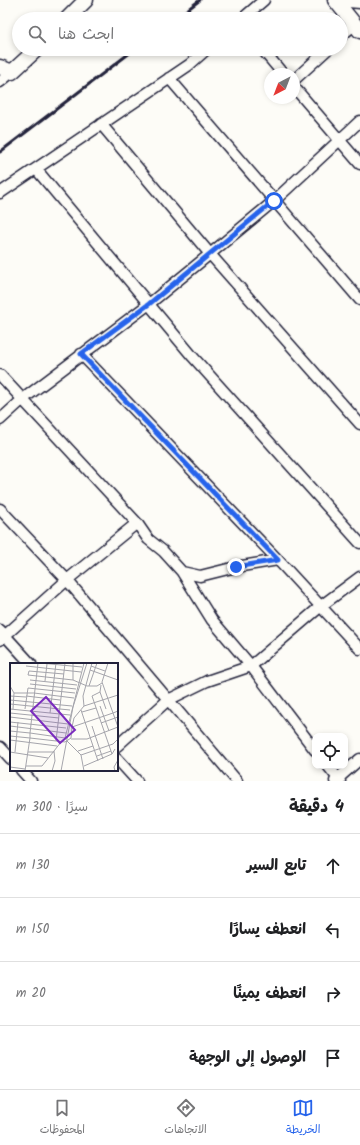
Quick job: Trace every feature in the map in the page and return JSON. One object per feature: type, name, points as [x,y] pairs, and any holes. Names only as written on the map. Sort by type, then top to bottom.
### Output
[{"type":"street","points":[[74,12],[86,0]]},
{"type":"street","points":[[250,12],[264,0]]},
{"type":"street","points":[[335,0],[360,2]]},
{"type":"street","points":[[335,0],[345,12]]},
{"type":"street","points":[[348,16],[357,27],[348,32]]},
{"type":"street","points":[[0,82],[6,70],[27,56]]},
{"type":"street","points":[[0,194],[188,65],[199,56]]},
{"type":"street","points":[[268,56],[278,68]]},
{"type":"street","points":[[300,75],[320,56]]},
{"type":"street","points":[[169,78],[274,201],[360,298]]},
{"type":"street","points":[[300,94],[360,164]]},
{"type":"street","points":[[0,420],[23,399],[149,304],[274,201],[360,121]]},
{"type":"street","points":[[101,124],[210,254],[360,424]]},
{"type":"street","points":[[36,169],[193,357],[360,543]]},
{"type":"street","points":[[81,354],[278,560],[360,649]]},
{"type":"street","points":[[0,375],[137,523],[148,538],[163,551],[182,572],[212,620],[251,666],[312,746]]},
{"type":"street","points":[[0,509],[67,580],[237,781]]},
{"type":"street","points":[[30,663],[2,635],[137,523]]},
{"type":"street","points":[[182,572],[200,576],[236,567],[278,560]]},
{"type":"street","points":[[118,745],[168,700],[207,681],[251,666],[321,606],[360,577]]},
{"type":"street","points":[[0,747],[10,759]]},
{"type":"street","points":[[330,769],[338,780],[360,759]]},
{"type":"street","points":[[118,760],[137,781]]},
{"type":"street","points":[[22,771],[31,781]]},
{"type":"railway","points":[[184,12],[200,0]]},
{"type":"railway","points":[[0,152],[126,56]]},
{"type":"route","points":[[236,567],[278,560],[81,354],[149,304],[274,201]]}]
